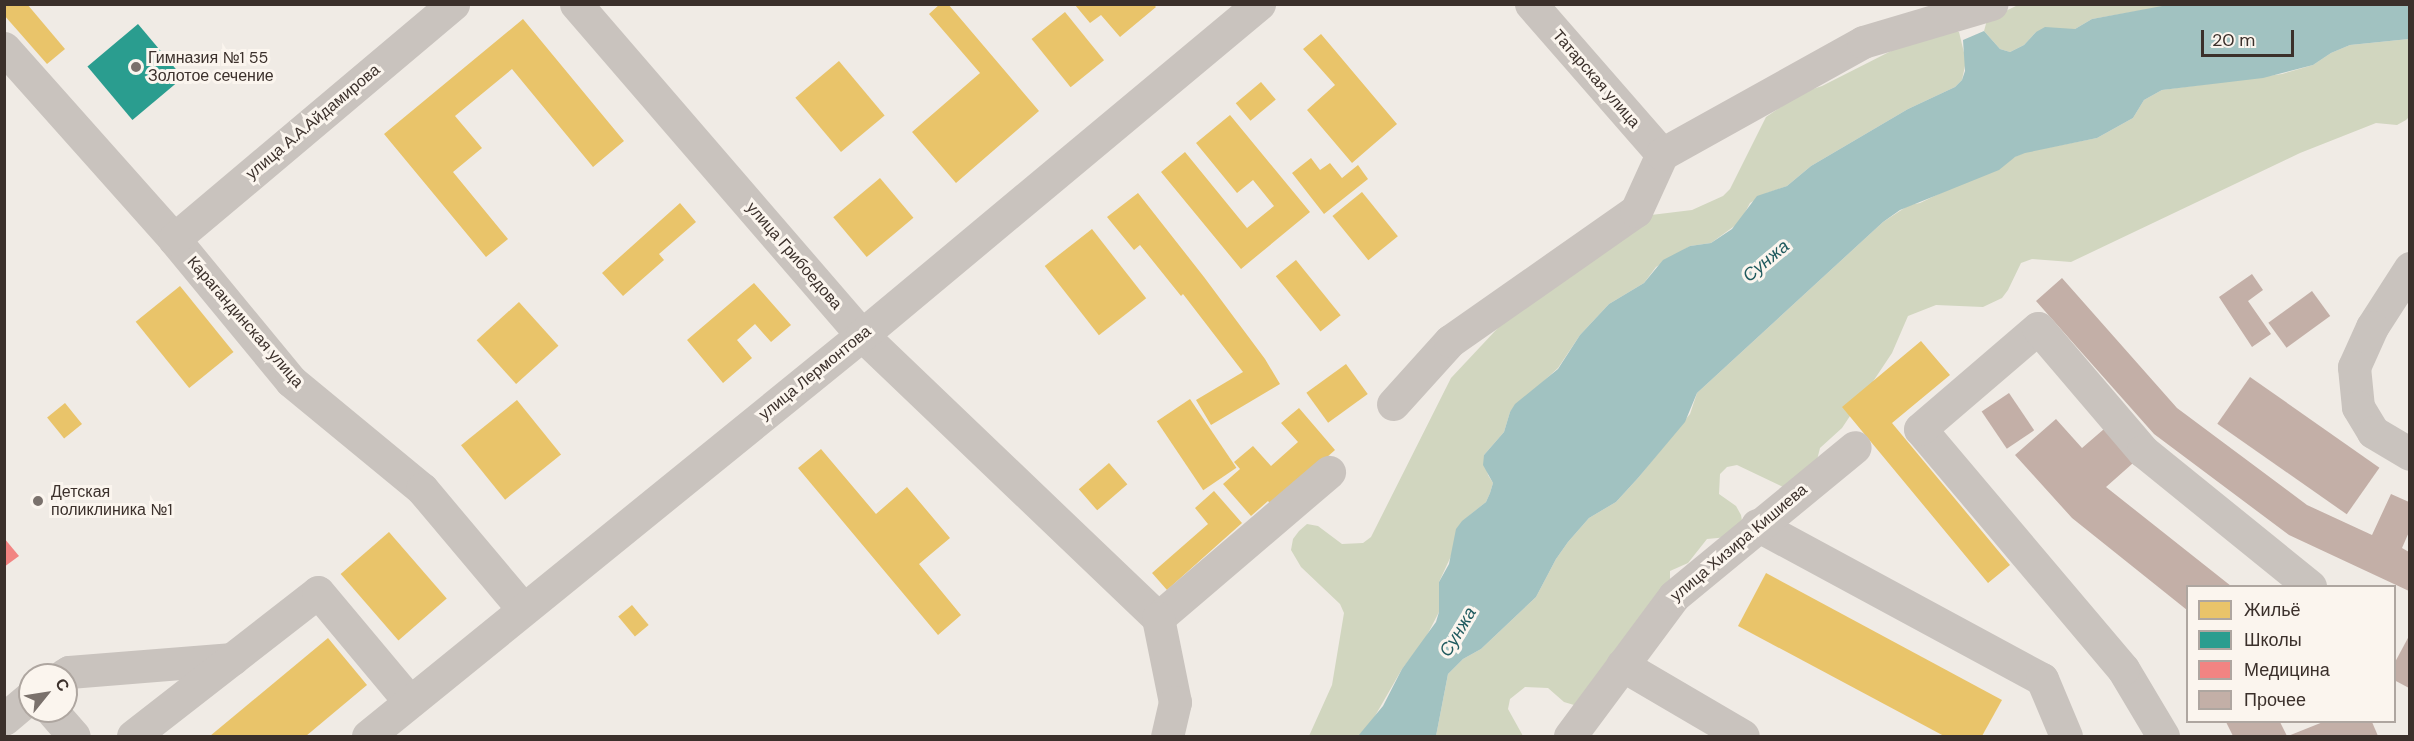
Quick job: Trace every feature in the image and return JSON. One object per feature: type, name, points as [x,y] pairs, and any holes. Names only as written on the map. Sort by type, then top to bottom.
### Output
[{"type":"street","name":"улица А.А.Айдамирова","points":[[174,239],[453,4]]},
{"type":"street","name":"улица Грибоедова","points":[[576,4],[862,335],[1158,618]]},
{"type":"street","name":"улица Лермонтова","points":[[368,736],[862,335],[1259,4]]},
{"type":"street","name":"Татарская улица","points":[[1531,4],[1662,154]]},
{"type":"street","points":[[1393,404],[1450,341],[1636,211],[1662,154],[1863,42],[1991,4]]},
{"type":"street","name":"Карагандинская улица","points":[[4,48],[174,239],[291,381],[422,489],[523,609]]},
{"type":"street","points":[[2409,268],[2372,327],[2354,367],[2358,407],[2373,432],[2409,454]]},
{"type":"street","points":[[2163,736],[2123,669],[1920,429],[2038,328],[2143,451],[2309,585]]},
{"type":"street","name":"улица Хизира Кишиева","points":[[1570,736],[1674,596],[1757,525],[1855,447]]},
{"type":"street","points":[[1167,736],[1175,702],[1158,618],[1329,472]]},
{"type":"street","points":[[1757,525],[2042,679],[2066,736]]},
{"type":"street","points":[[133,736],[318,592],[410,702]]},
{"type":"street","points":[[78,671],[232,659]]},
{"type":"street","points":[[1622,665],[1743,736]]},
{"type":"street","points":[[4,719],[18,707]]},
{"type":"street","points":[[63,723],[74,736]]},
{"type":"green space","points":[[2018,5],[2173,5],[2092,19],[2075,29],[2036,32],[2024,45],[2010,52],[2000,49],[1984,31],[1987,20]]},
{"type":"green space","points":[[1949,28],[1959,32],[1966,61],[1962,80],[1955,87],[1908,109],[1811,166],[1787,186],[1767,193],[1750,203],[1740,222],[1711,243],[1690,246],[1656,267],[1644,283],[1609,304],[1580,335],[1558,368],[1510,412],[1504,432],[1484,455],[1488,475],[1493,483],[1490,493],[1486,502],[1470,515],[1439,582],[1439,612],[1425,639],[1402,669],[1371,723],[1358,736],[1309,736],[1332,685],[1344,613],[1340,604],[1301,567],[1291,550],[1293,539],[1299,531],[1307,524],[1318,526],[1342,544],[1363,543],[1371,537],[1451,378],[1526,298],[1651,215],[1692,210],[1723,196],[1730,189],[1766,117],[1801,93],[1822,86],[1895,49]]},
{"type":"green space","points":[[2409,39],[2410,116],[2397,125],[2376,123],[2300,153],[2071,262],[2032,259],[2021,263],[2002,298],[1983,307],[1936,305],[1908,316],[1892,353],[1842,428],[1820,448],[1811,484],[1783,487],[1737,465],[1727,467],[1720,474],[1719,494],[1736,506],[1743,526],[1728,537],[1707,539],[1688,563],[1670,571],[1670,581],[1574,705],[1564,702],[1548,688],[1525,687],[1510,699],[1508,709],[1523,736],[1436,736],[1448,674],[1463,659],[1481,649],[1536,597],[1556,559],[1568,542],[1589,518],[1616,502],[1638,478],[1690,414],[1697,393],[1883,222],[1909,205],[1920,203],[2025,152],[2097,138],[2133,118],[2144,100],[2162,90],[2282,74],[2313,65],[2331,53],[2350,45]]},
{"type":"water","name":"Сунжа","points":[[2173,4],[2409,5],[2409,39],[2350,45],[2331,53],[2313,65],[2263,78],[2162,90],[2144,100],[2133,118],[2097,138],[2025,153],[2015,157],[1999,170],[1900,210],[1883,222],[1697,393],[1685,422],[1638,478],[1616,502],[1589,518],[1568,542],[1556,559],[1536,597],[1481,649],[1463,659],[1448,674],[1436,736],[1358,736],[1383,706],[1402,669],[1436,622],[1439,612],[1439,582],[1449,564],[1456,529],[1462,521],[1486,502],[1493,483],[1483,465],[1484,455],[1504,432],[1515,404],[1558,369],[1580,335],[1609,304],[1644,283],[1663,260],[1690,246],[1711,243],[1732,229],[1757,196],[1787,186],[1811,166],[1908,109],[1955,87],[1962,80],[1965,71],[1963,40],[1984,31],[2000,49],[2010,52],[2024,45],[2036,32],[2045,27],[2075,29],[2092,19]]},
{"type":"building: Жильё","points":[[4,4],[27,4],[65,49],[47,64],[4,15]]},
{"type":"building: Жильё","points":[[940,4],[948,4],[1039,111],[956,183],[912,132],[980,73],[929,14]]},
{"type":"building: Жильё","points":[[1075,5],[1154,5],[1156,7],[1120,37],[1101,15],[1090,23]]},
{"type":"building: Жильё","points":[[1065,12],[1104,60],[1071,87],[1032,39]]},
{"type":"building: Жильё","points":[[523,19],[624,141],[593,167],[512,69],[455,116],[482,148],[453,172],[508,239],[486,257],[384,134]]},
{"type":"building: Жильё","points":[[1321,34],[1397,124],[1352,163],[1307,110],[1335,85],[1303,49]]},
{"type":"building: Жильё","points":[[839,61],[885,115],[841,152],[795,98]]},
{"type":"building: Жильё","points":[[1261,82],[1276,100],[1251,121],[1236,103]]},
{"type":"building: Жильё","points":[[1230,115],[1310,212],[1241,269],[1161,172],[1185,152],[1247,228],[1274,206],[1253,180],[1237,193],[1196,143]]},
{"type":"building: Жильё","points":[[1311,158],[1320,170],[1330,163],[1342,178],[1358,165],[1368,179],[1324,214],[1292,173]]},
{"type":"building: Жильё","points":[[880,178],[913,218],[867,257],[833,217]]},
{"type":"building: Жильё","points":[[1362,192],[1398,236],[1368,260],[1332,216]]},
{"type":"building: Жильё","points":[[1138,193],[1265,359],[1280,384],[1211,425],[1196,400],[1243,372],[1183,294],[1181,296],[1140,245],[1134,250],[1107,217]]},
{"type":"building: Жильё","points":[[680,203],[696,222],[659,254],[664,260],[623,296],[602,273]]},
{"type":"building: Жильё","points":[[1092,229],[1146,298],[1099,335],[1045,266]]},
{"type":"building: Жильё","points":[[1296,260],[1341,315],[1320,332],[1276,276]]},
{"type":"building: Жильё","points":[[754,283],[791,325],[771,342],[755,324],[737,340],[752,358],[723,383],[687,340]]},
{"type":"building: Жильё","points":[[180,286],[233,352],[189,388],[136,322]]},
{"type":"building: Жильё","points":[[519,302],[558,346],[516,384],[477,340]]},
{"type":"building: Жильё","points":[[1921,341],[1950,375],[1892,423],[2010,565],[1988,583],[1842,407]]},
{"type":"building: Жильё","points":[[1346,364],[1368,394],[1328,423],[1306,393]]},
{"type":"building: Жильё","points":[[1190,399],[1236,468],[1203,490],[1157,421]]},
{"type":"building: Жильё","points":[[517,400],[561,454],[505,500],[461,445]]},
{"type":"building: Жильё","points":[[65,403],[82,424],[64,438],[47,417]]},
{"type":"building: Жильё","points":[[1299,408],[1335,450],[1272,506],[1268,501],[1251,516],[1223,484],[1240,469],[1234,462],[1253,446],[1271,466],[1298,442],[1281,423]]},
{"type":"building: Жильё","points":[[821,449],[876,514],[907,487],[950,538],[919,564],[961,615],[938,635],[798,468]]},
{"type":"building: Жильё","points":[[1109,463],[1127,484],[1097,510],[1079,489]]},
{"type":"building: Жильё","points":[[1214,491],[1242,523],[1167,590],[1152,573],[1208,524],[1195,508]]},
{"type":"building: Жильё","points":[[389,532],[447,598],[398,640],[341,574]]},
{"type":"building: Жильё","points":[[1766,573],[2002,700],[1982,736],[1944,736],[1738,626]]},
{"type":"building: Жильё","points":[[632,605],[649,625],[635,636],[618,617]]},
{"type":"building: Жильё","points":[[328,638],[367,685],[306,736],[210,736]]},
{"type":"building: Школы","points":[[138,24],[183,78],[132,120],[87,66]]},
{"type":"building: Медицина","points":[[4,538],[19,556],[4,567]]},
{"type":"building: Прочее","points":[[2252,274],[2263,290],[2248,301],[2271,334],[2252,347],[2219,297]]},
{"type":"building: Прочее","points":[[2062,278],[2177,408],[2307,505],[2372,535],[2391,494],[2409,502],[2409,532],[2402,548],[2409,552],[2409,591],[2289,535],[2154,434],[2036,301]]},
{"type":"building: Прочее","points":[[2312,291],[2330,316],[2287,348],[2268,323]]},
{"type":"building: Прочее","points":[[2250,377],[2379,468],[2347,514],[2217,424]]},
{"type":"building: Прочее","points":[[2009,393],[2034,430],[2007,449],[1982,411]]},
{"type":"building: Прочее","points":[[2056,419],[2082,448],[2111,423],[2141,456],[2106,487],[2230,585],[2186,585],[2186,609],[2072,518],[2015,455]]},
{"type":"building: Прочее","points":[[2409,636],[2409,688],[2396,681],[2396,660]]},
{"type":"building: Прочее","points":[[2226,723],[2280,723],[2287,736],[2233,736]]},
{"type":"building: Прочее","points":[[2320,723],[2372,723],[2378,736],[2288,736]]},
{"type":"place","name":"Гимназия №1 55 Золотое сечение","points":[[136,67]]},
{"type":"place","name":"Детская поликлиника №1","points":[[38,501]]}]
